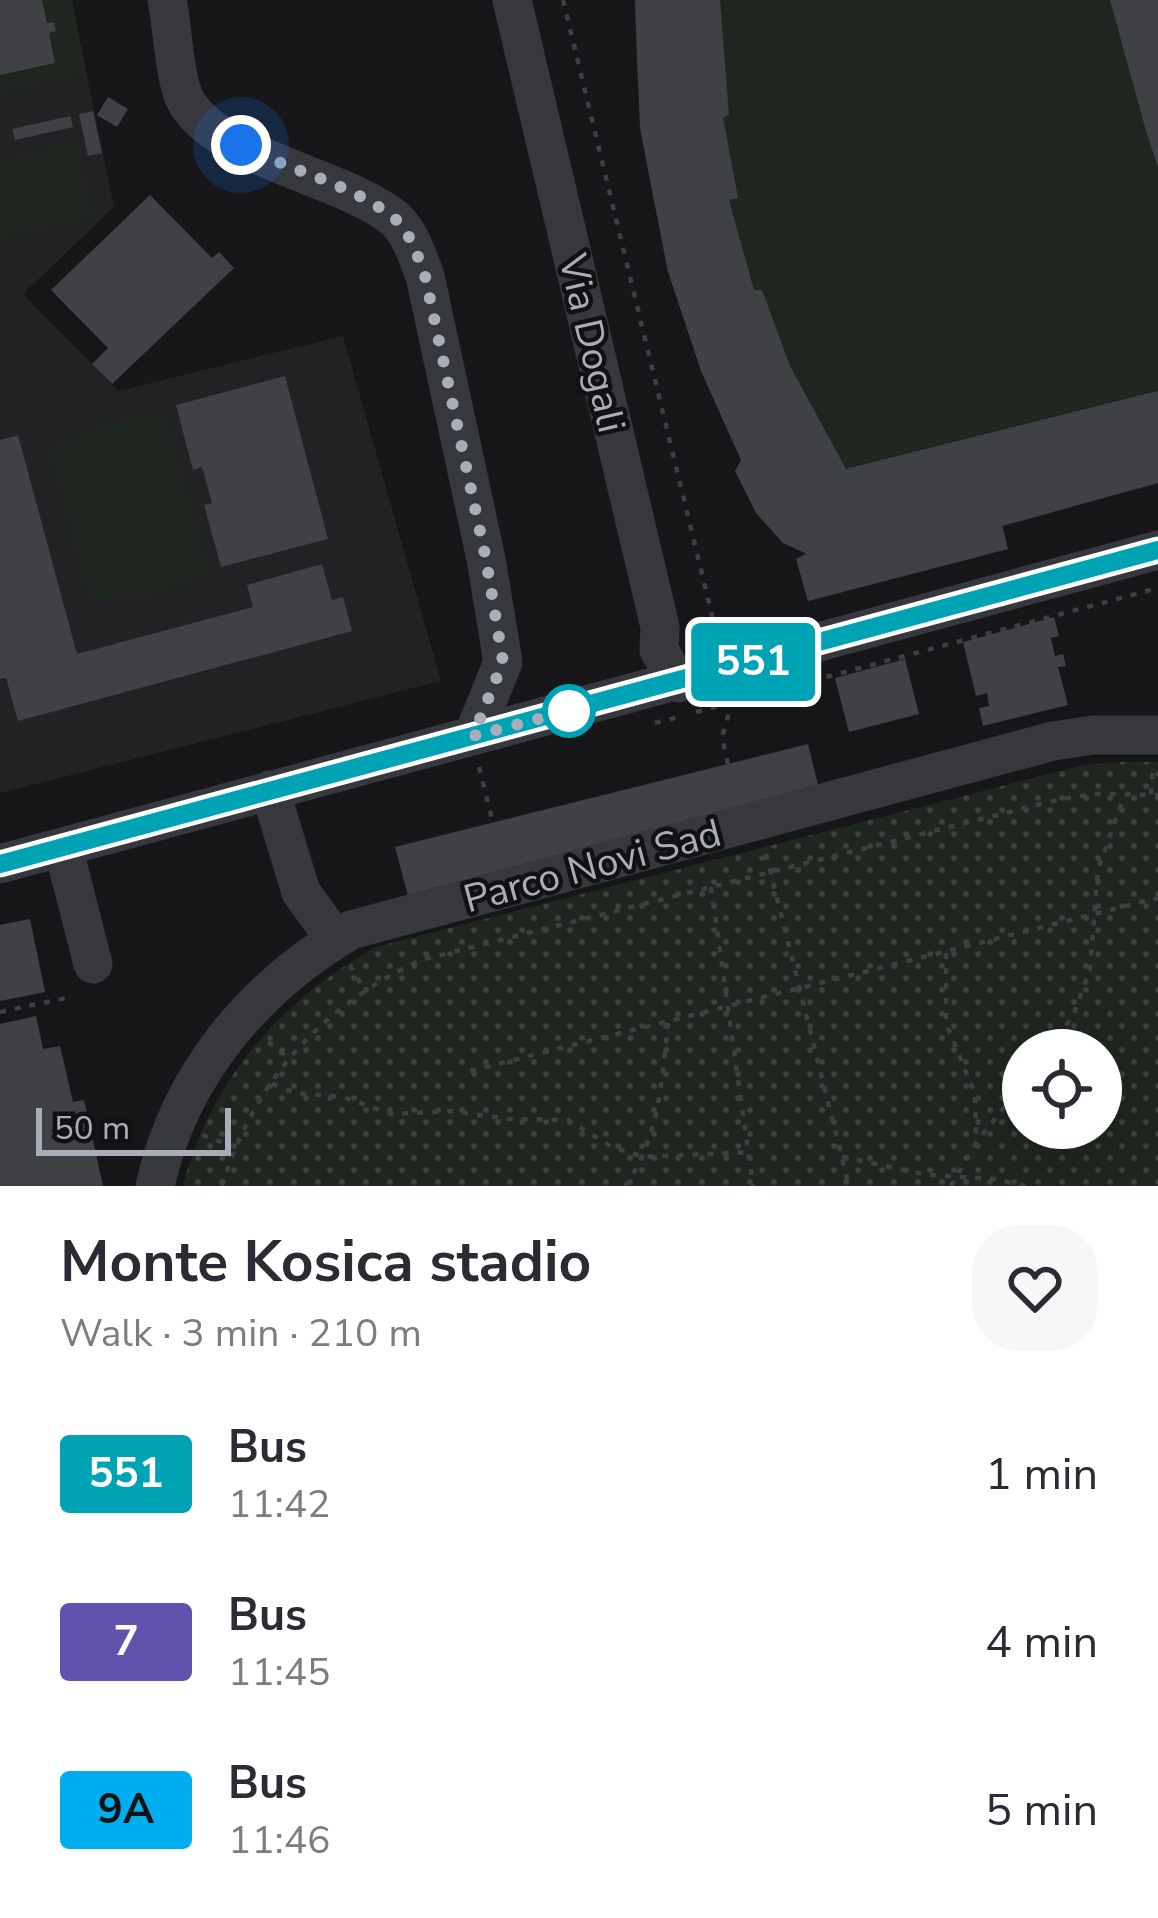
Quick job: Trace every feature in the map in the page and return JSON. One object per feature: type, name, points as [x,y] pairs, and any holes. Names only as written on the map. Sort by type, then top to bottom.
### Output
[{"type":"street","points":[[167,0],[183,95],[206,124],[398,220],[415,249],[425,276],[472,496],[503,662],[476,752]]},
{"type":"street","name":"Via Dogali","points":[[512,0],[660,627],[658,650],[678,683]]},
{"type":"street","points":[[272,797],[476,752],[678,683],[726,676],[1158,550]]},
{"type":"street","points":[[0,879],[65,854],[272,797],[1158,566]]},
{"type":"street","name":"Parco Novi Sad","points":[[154,1186],[187,1097],[227,1034],[280,979],[335,939],[373,922],[1053,741],[1093,735],[1158,735]]},
{"type":"street","points":[[272,797],[301,892],[335,939]]},
{"type":"street","points":[[0,864],[65,854]]},
{"type":"street","points":[[65,854],[93,964]]},
{"type":"path","points":[[563,0],[726,676],[731,703],[722,737],[728,764]]},
{"type":"path","points":[[808,682],[1158,588]]},
{"type":"path","points":[[476,752],[493,823]]},
{"type":"path","points":[[1063,1029],[1085,986],[1095,944],[1102,853],[1126,793]]},
{"type":"path","points":[[222,1186],[244,1125],[269,1082],[330,1014],[358,993],[421,960],[1060,800],[1126,793],[1158,795]]},
{"type":"path","points":[[758,820],[849,1186]]},
{"type":"path","points":[[711,887],[753,1186]]},
{"type":"path","points":[[470,1071],[1158,898]]},
{"type":"path","points":[[946,953],[946,1023],[975,1094],[976,1143]]},
{"type":"path","points":[[0,1012],[71,998]]},
{"type":"path","points":[[626,1186],[653,1132],[668,1023]]},
{"type":"path","points":[[269,1082],[296,1093],[344,1097],[391,1114],[450,1112],[568,1120],[611,1147],[644,1157],[748,1152]]},
{"type":"path","points":[[951,1186],[1002,1110]]},
{"type":"path","points":[[842,1157],[893,1169],[1024,1186]]},
{"type":"shaded area","points":[[0,0],[72,0],[87,76],[0,94]]},
{"type":"shaded area","points":[[635,0],[1158,0],[1158,483],[1003,526],[1008,549],[808,601],[796,559],[805,553],[771,529],[735,471],[741,460],[676,291],[650,180]]},
{"type":"shaded area","points":[[87,76],[114,207],[23,294],[118,391],[343,336],[441,681],[0,793],[0,94]]},
{"type":"shaded area","points":[[76,142],[93,217],[0,239],[0,160]]},
{"type":"shaded area","points":[[165,413],[209,573],[151,595],[90,602],[49,447],[105,424]]},
{"type":"shaded area","points":[[1158,762],[1158,1186],[183,1186],[212,1111],[254,1046],[310,992],[376,947],[1084,765]]},
{"type":"building","points":[[0,0],[42,0],[47,23],[54,22],[56,31],[49,33],[55,63],[0,75]]},
{"type":"building","points":[[635,0],[720,0],[729,115],[723,117],[738,198],[729,200],[754,290],[762,290],[790,366],[846,469],[1158,391],[1158,483],[1002,526],[1008,549],[808,601],[796,559],[807,554],[783,543],[756,513],[735,471],[741,460],[701,371],[668,272],[640,128]]},
{"type":"building","points":[[1110,0],[1158,0],[1158,167],[1146,131]]},
{"type":"building","points":[[108,97],[128,109],[117,127],[97,115]]},
{"type":"building","points":[[93,111],[102,153],[88,156],[79,114]]},
{"type":"building","points":[[70,116],[73,127],[15,140],[12,129]]},
{"type":"building","points":[[150,195],[212,258],[219,252],[234,268],[112,384],[92,364],[108,348],[51,290]]},
{"type":"building","points":[[285,376],[328,539],[221,567],[204,505],[212,503],[202,467],[193,470],[176,405]]},
{"type":"building","points":[[18,435],[77,654],[253,607],[247,585],[322,564],[332,600],[343,597],[352,631],[18,721],[6,678],[0,679],[0,440]]},
{"type":"building","points":[[1054,617],[1059,636],[1051,638],[1055,656],[1063,654],[1066,666],[1058,667],[1068,705],[983,726],[979,708],[989,706],[987,693],[976,696],[963,642]]},
{"type":"building","points":[[905,659],[919,714],[849,732],[835,678]]},
{"type":"building","points":[[808,744],[820,793],[408,896],[395,847]]},
{"type":"building","points":[[30,919],[45,992],[0,1001],[0,925]]},
{"type":"building","points":[[36,1016],[43,1049],[60,1046],[73,1102],[84,1100],[103,1186],[0,1186],[0,1024]]},
{"type":"bus line","name":"551","points":[[0,864],[1158,550]]},
{"type":"route","points":[[241,145],[334,184],[398,220],[415,249],[425,276],[486,559],[503,662],[473,736],[569,711]]}]
